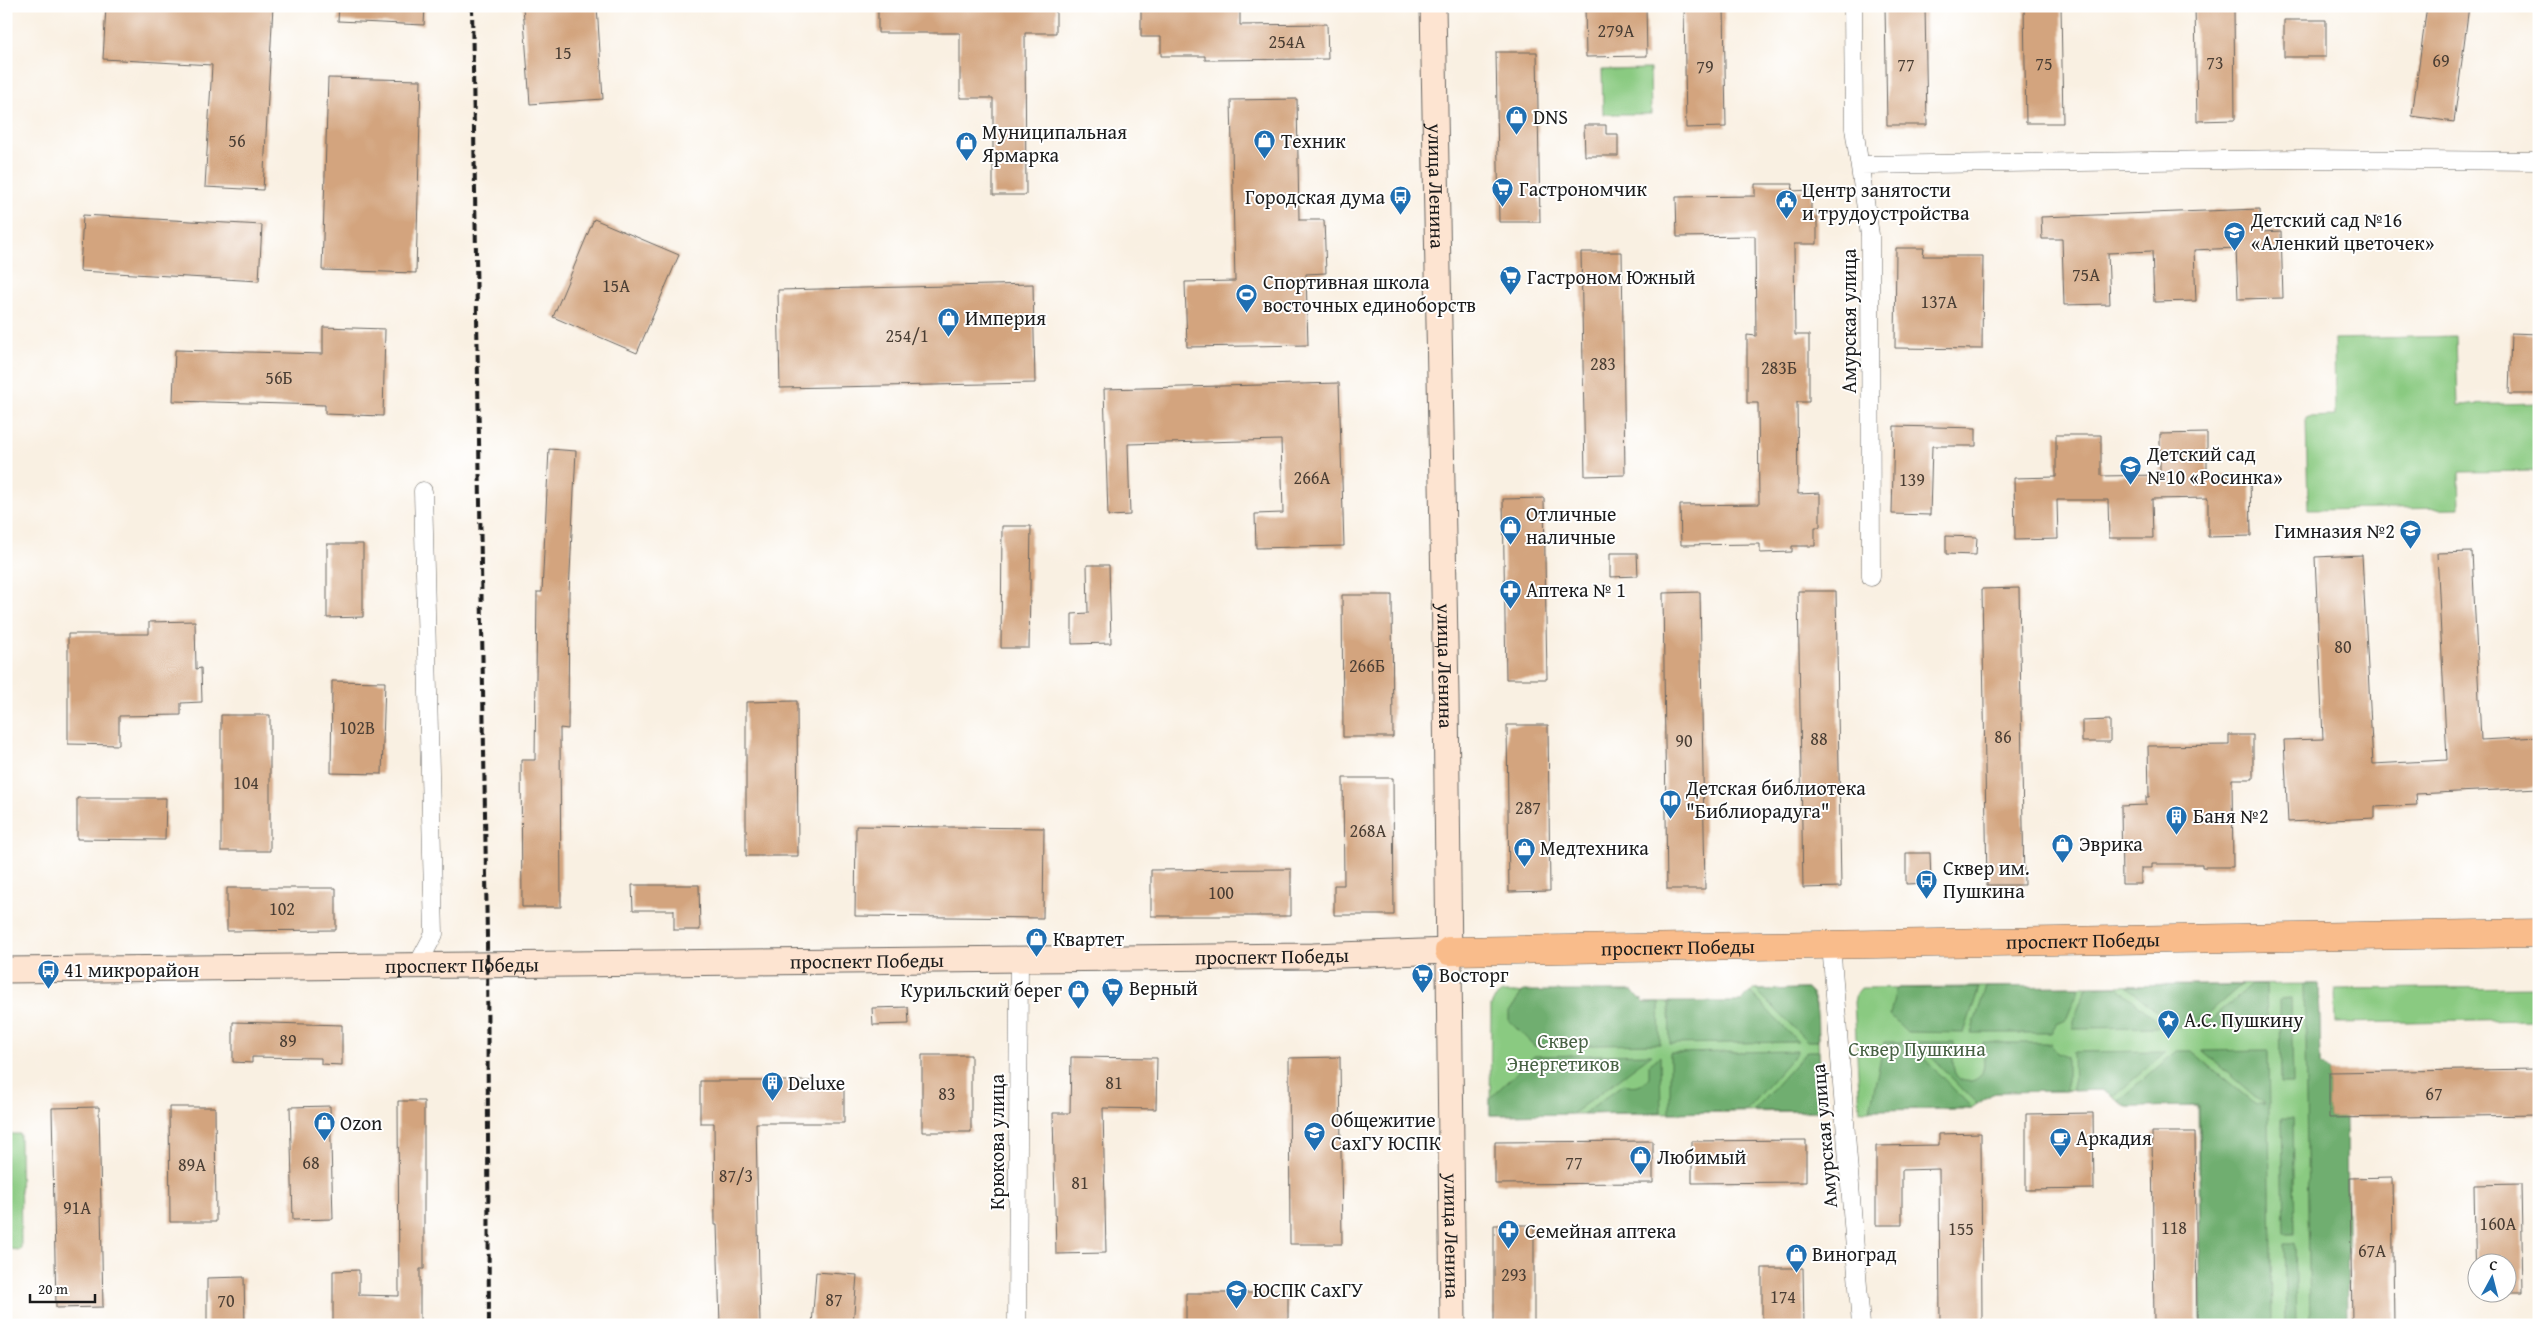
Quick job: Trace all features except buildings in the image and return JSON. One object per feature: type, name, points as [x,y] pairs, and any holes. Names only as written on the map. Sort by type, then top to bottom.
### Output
[{"type":"main road","name":"улица Ленина","points":[[1433,6],[1449,951],[1453,1325]]},
{"type":"main road","name":"проспект Победы","points":[[6,970],[1313,956],[1449,951],[2539,932]]},
{"type":"street","name":"Амурская улица","points":[[1853,6],[1854,128],[1870,236],[1871,577]]},
{"type":"street","points":[[1860,165],[2300,159],[2539,160]]},
{"type":"street","points":[[417,966],[434,934],[422,491]]},
{"type":"street","name":"Амурская улица","points":[[1830,944],[1862,1325]]},
{"type":"street","name":"Крюкова улица","points":[[1017,1325],[1019,959]]},
{"type":"green space","points":[[1650,69],[1651,114],[1603,114],[1602,70]]},
{"type":"green space","points":[[2456,336],[2458,405],[2539,403],[2539,471],[2459,472],[2460,508],[2308,510],[2306,417],[2335,416],[2334,339]]},
{"type":"green space","points":[[2304,984],[2319,984],[2321,1064],[2329,1072],[2329,1118],[2346,1118],[2348,1325],[2310,1325]]},
{"type":"green space","name":"Сквер Пушкина","points":[[2319,984],[2321,1064],[2329,1072],[2329,1118],[2348,1325],[2201,1325],[2198,1106],[2128,1107],[2102,1090],[1995,1092],[1970,1109],[1860,1110],[1854,1002],[1856,994],[1861,988]]},
{"type":"green space","points":[[2241,985],[2194,1026],[2174,1027],[2127,986]]},
{"type":"green space","points":[[2251,985],[2266,985],[2267,1025],[2204,1026]]},
{"type":"green space","points":[[2080,986],[2066,1020],[2057,1024],[2051,1033],[1971,1033],[1986,987]]},
{"type":"green space","points":[[2117,986],[2164,1027],[2073,1028],[2073,1021],[2087,987]]},
{"type":"green space","points":[[2539,987],[2539,1020],[2336,1023],[2335,989]]},
{"type":"green space","points":[[1896,988],[1979,988],[1964,1033],[1907,1032],[1890,1015]]},
{"type":"green space","name":"Сквер Энергетиков","points":[[1807,989],[1813,995],[1816,1004],[1822,1111],[1490,1115],[1491,1006],[1495,998],[1502,993],[1633,991],[1645,1003],[1741,1002],[1753,990]]},
{"type":"green space","points":[[1807,989],[1816,1007],[1818,1041],[1807,1041],[1756,990]]},
{"type":"green space","points":[[1523,991],[1633,991],[1645,1003],[1659,1003],[1660,1044],[1534,1046],[1509,1021],[1509,1012]]},
{"type":"green space","points":[[1750,992],[1798,1042],[1670,1044],[1669,1002],[1741,1002]]},
{"type":"green space","points":[[2291,999],[2293,1084],[2281,1084],[2280,1000]]},
{"type":"green space","points":[[1884,1042],[1908,1042],[1972,1108],[1870,1110]]},
{"type":"green space","points":[[1917,1042],[1954,1042],[1954,1070],[1956,1075],[1963,1081],[1973,1081],[1981,1075],[1984,1060],[1983,1043],[2051,1043],[2057,1053],[2067,1057],[2067,1091],[1995,1092],[1977,1104]]},
{"type":"green space","points":[[2268,1050],[2272,1325],[2201,1325],[2199,1106],[2128,1107],[2119,1101],[2176,1051],[2192,1051],[2256,1105],[2265,1105],[2202,1051]]},
{"type":"green space","points":[[1798,1051],[1745,1111],[1670,1113],[1670,1053]]},
{"type":"green space","points":[[1807,1051],[1819,1051],[1822,1111],[1753,1111]]},
{"type":"green space","points":[[2166,1051],[2113,1097],[2102,1090],[2074,1091],[2073,1052]]},
{"type":"green space","points":[[1652,1054],[1572,1114],[1490,1115],[1490,1098],[1534,1056]]},
{"type":"green space","points":[[1660,1056],[1661,1112],[1583,1114],[1623,1084],[1634,1087],[1644,1083],[1649,1077],[1649,1065]]},
{"type":"green space","points":[[2282,1118],[2293,1118],[2295,1233],[2284,1233]]},
{"type":"green space","points":[[6,1134],[20,1134],[21,1250],[6,1249]]},
{"type":"green space","points":[[2284,1243],[2295,1243],[2297,1325],[2286,1325]]},
{"type":"railway","points":[[472,6],[487,937],[489,1325]]},
{"type":"place","name":"DNS","points":[[1517,136]]},
{"type":"place","name":"Техник","points":[[1265,160]]},
{"type":"place","name":"Муниципальная Ярмарка","points":[[966,162]]},
{"type":"place","name":"Гастрономчик","points":[[1503,208]]},
{"type":"place","name":"Городская дума","points":[[1401,216]]},
{"type":"place","name":"Центр занятости и трудоустройства","points":[[1786,220]]},
{"type":"place","name":"Детский сад №16 «Аленкий цветочек»","points":[[2235,251]]},
{"type":"place","name":"Гастроном Южный","points":[[1511,296]]},
{"type":"place","name":"Спортивная школа восточных единоборств","points":[[1247,313]]},
{"type":"place","name":"Империя","points":[[949,337]]},
{"type":"place","name":"Детский сад №10 «Росинка»","points":[[2131,485]]},
{"type":"place","name":"Отличные наличные","points":[[1510,545]]},
{"type":"place","name":"Гимназия №2","points":[[2411,550]]},
{"type":"place","name":"Аптека № 1","points":[[1510,609]]},
{"type":"place","name":"Детская библиотека \"Библиорадуга\"","points":[[1670,819]]},
{"type":"place","name":"Баня №2","points":[[2177,835]]},
{"type":"place","name":"Эврика","points":[[2063,863]]},
{"type":"place","name":"Медтехника","points":[[1524,867]]},
{"type":"place","name":"Сквер им. Пушкина","points":[[1927,899]]},
{"type":"place","name":"Квартет","points":[[1037,958]]},
{"type":"place","name":"41 микрорайон","points":[[48,989]]},
{"type":"place","name":"Восторг","points":[[1423,994]]},
{"type":"place","name":"Верный","points":[[1113,1007]]},
{"type":"place","name":"Курильский берег","points":[[1078,1009]]},
{"type":"place","name":"А.С. Пушкину","points":[[2168,1039]]},
{"type":"place","name":"Deluxe","points":[[772,1102]]},
{"type":"place","name":"Ozon","points":[[324,1142]]},
{"type":"place","name":"Общежитие СахГУ ЮСПК","points":[[1315,1151]]},
{"type":"place","name":"Аркадия","points":[[2060,1157]]},
{"type":"place","name":"Любимый","points":[[1641,1176]]},
{"type":"place","name":"Семейная аптека","points":[[1509,1250]]},
{"type":"place","name":"Виноград","points":[[1796,1273]]},
{"type":"place","name":"ЮСПК СахГУ","points":[[1237,1309]]}]
